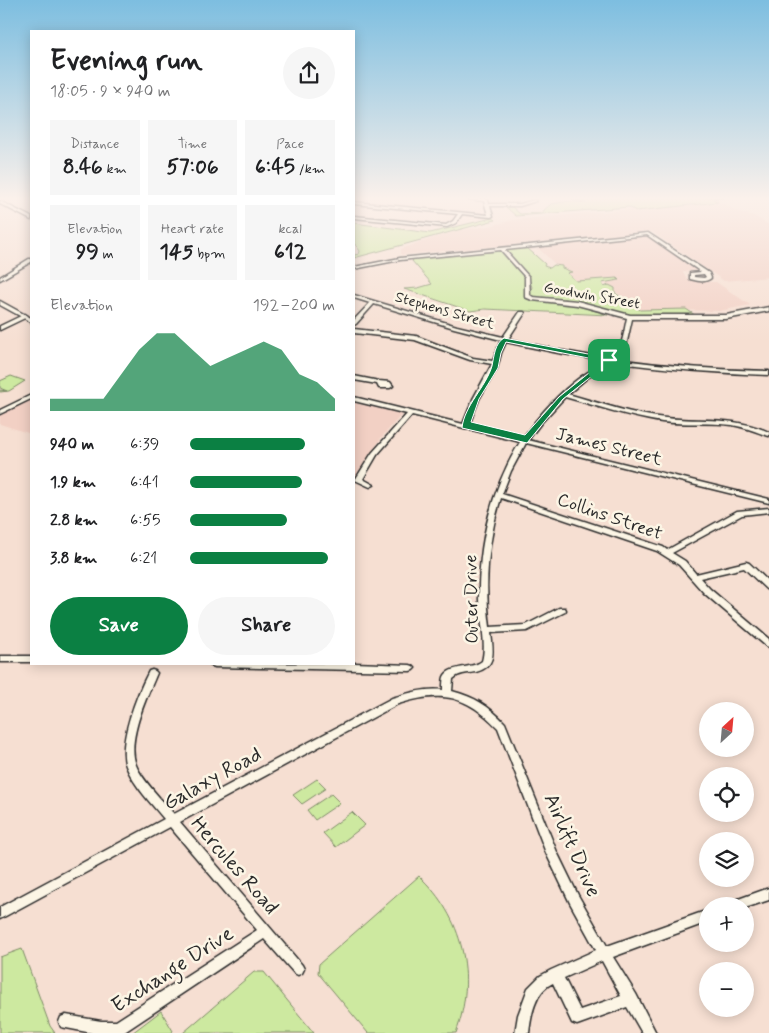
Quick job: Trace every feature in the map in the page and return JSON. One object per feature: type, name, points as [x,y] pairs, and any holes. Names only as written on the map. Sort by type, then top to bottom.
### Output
[{"type":"main road","points":[[0,304],[29,318]]},
{"type":"street","points":[[355,268],[391,260],[530,245]]},
{"type":"street","points":[[664,245],[704,273]]},
{"type":"street","name":"Goodwin Street","points":[[501,248],[527,277],[528,296],[577,303],[630,317],[726,317],[769,309]]},
{"type":"street","points":[[0,279],[30,261]]},
{"type":"street","name":"Stephens Street","points":[[355,296],[469,332],[609,360],[705,372],[769,373]]},
{"type":"street","points":[[355,322],[373,302]]},
{"type":"street","points":[[466,425],[476,399],[494,368],[504,340],[522,313]]},
{"type":"street","name":"Outer Drive","points":[[447,693],[449,677],[455,670],[480,668],[486,664],[488,656],[484,612],[484,564],[489,530],[504,478],[526,439],[543,416],[564,395],[623,347],[630,317]]},
{"type":"street","points":[[0,328],[29,318]]},
{"type":"street","points":[[355,330],[416,338],[472,359],[495,363]]},
{"type":"street","points":[[355,378],[379,383]]},
{"type":"street","points":[[564,395],[653,418],[675,421],[731,421],[752,426],[769,434]]},
{"type":"street","name":"James Street","points":[[355,397],[466,425]]},
{"type":"street","name":"James Street","points":[[355,397],[411,413],[769,496]]},
{"type":"street","points":[[0,412],[30,398]]},
{"type":"street","points":[[370,485],[359,480],[377,449],[411,413]]},
{"type":"street","name":"James Street","points":[[526,439],[769,501]]},
{"type":"street","name":"Collins Street","points":[[498,495],[645,543],[667,553],[682,564],[707,591],[769,644]]},
{"type":"street","points":[[667,553],[740,513],[752,510],[769,510]]},
{"type":"street","points":[[694,577],[746,565],[769,587]]},
{"type":"street","points":[[486,630],[528,628],[562,610]]},
{"type":"street","points":[[0,659],[30,659]]},
{"type":"street","points":[[264,665],[410,668]]},
{"type":"street","name":"Hercules Road","points":[[152,673],[133,728],[128,747],[129,760],[136,774],[172,822],[298,969]]},
{"type":"street","name":"Galaxy Road","points":[[0,913],[395,701],[426,692],[447,693]]},
{"type":"street","name":"Airlift Drive","points":[[447,693],[464,697],[478,704],[490,712],[502,726],[552,853],[574,899],[649,1033]]},
{"type":"street","points":[[754,899],[769,894]]},
{"type":"street","points":[[522,1033],[525,1015],[533,993],[544,980],[605,953],[699,919]]},
{"type":"street","name":"Exchange Drive","points":[[66,1022],[101,1028],[118,1028],[266,931]]},
{"type":"street","points":[[555,974],[577,1018],[630,999]]},
{"type":"shaded area","points":[[412,245],[508,245],[401,255],[401,249]]},
{"type":"shaded area","points":[[661,245],[696,270],[683,272],[687,279],[699,282],[716,282],[750,305],[719,311],[638,309],[601,280],[574,282],[536,246]]},
{"type":"shaded area","points":[[671,245],[769,245],[769,277],[724,281]]},
{"type":"shaded area","points":[[30,400],[30,434],[0,424],[0,414]]},
{"type":"shaded area","points":[[355,403],[402,414],[381,438],[355,479]]},
{"type":"green space","points":[[356,245],[401,245],[355,258],[355,255],[359,254],[360,251]]},
{"type":"green space","points":[[526,247],[545,264],[544,266],[550,268],[554,265],[562,266],[562,268],[572,272],[567,273],[576,281],[617,278],[619,280],[602,283],[604,287],[609,285],[615,288],[615,293],[640,310],[686,309],[695,315],[629,315],[582,303],[529,296],[532,287],[527,274],[505,250]]},
{"type":"green space","points":[[500,251],[526,279],[525,296],[570,303],[608,315],[485,309],[470,311],[404,289],[432,284],[412,261],[415,258]]},
{"type":"green space","points":[[11,376],[25,381],[9,391],[0,392],[0,390],[7,391],[0,388],[0,381]]},
{"type":"green space","points":[[317,779],[326,788],[302,804],[293,795]]},
{"type":"green space","points":[[331,794],[340,803],[315,820],[307,810]]},
{"type":"green space","points":[[352,812],[365,825],[336,847],[323,833]]},
{"type":"green space","points":[[419,876],[434,892],[446,910],[456,929],[462,948],[465,990],[462,1012],[456,1033],[368,1033],[318,973],[319,964]]},
{"type":"green space","points":[[22,949],[50,1026],[55,1033],[0,1033],[0,957]]},
{"type":"green space","points":[[254,972],[264,972],[314,1033],[183,1033]]},
{"type":"green space","points":[[161,1011],[173,1031],[171,1033],[132,1033]]},
{"type":"route","points":[[609,360],[504,340],[494,368],[476,399],[468,423],[491,429],[527,438],[524,441],[465,426],[468,423],[527,438],[543,416],[561,398],[609,360]]}]
